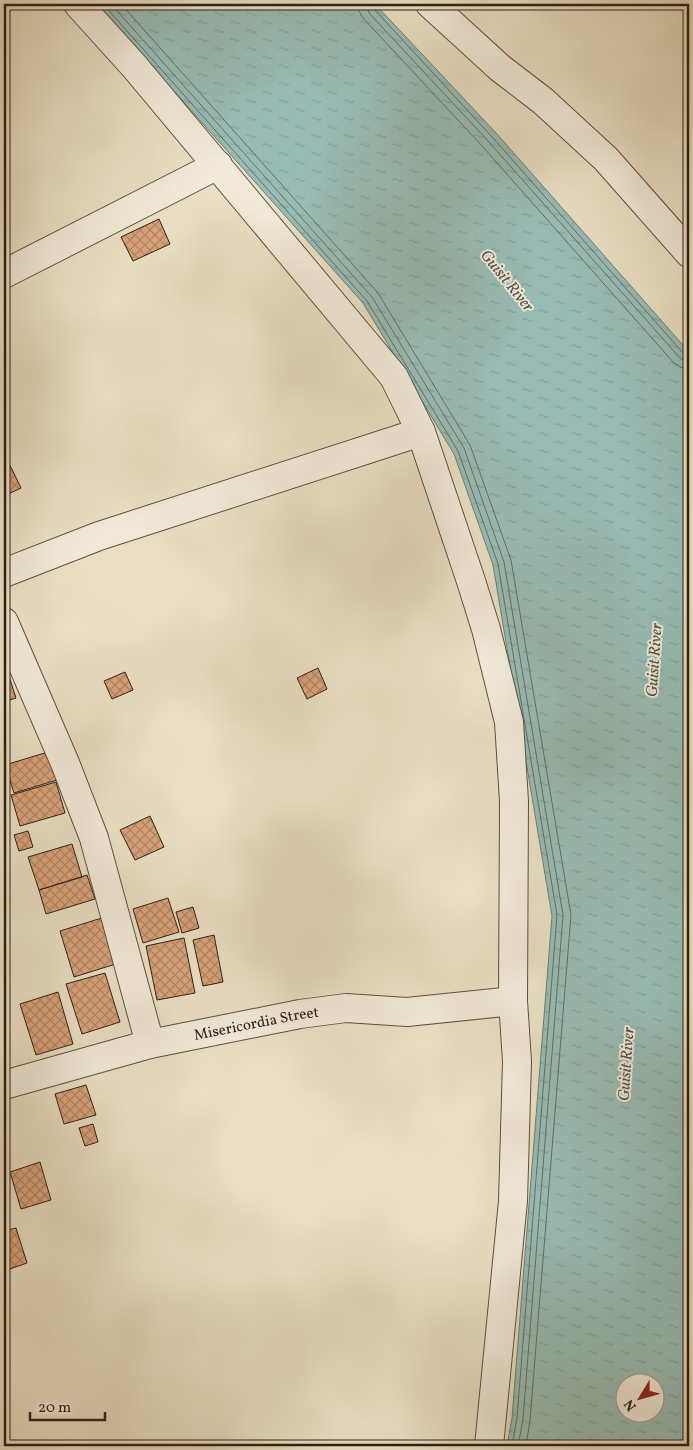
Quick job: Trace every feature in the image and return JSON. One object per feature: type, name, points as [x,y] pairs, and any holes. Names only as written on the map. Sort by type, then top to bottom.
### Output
[{"type":"street","points":[[78,4],[134,66],[218,165],[394,377],[421,432],[486,629],[510,722],[514,801],[513,1001],[517,1061],[513,1201],[489,1446]]},
{"type":"street","points":[[430,4],[500,68],[543,101],[606,159],[689,253]]},
{"type":"street","points":[[4,274],[218,165]]},
{"type":"street","points":[[4,572],[99,536],[421,432]]},
{"type":"street","points":[[4,622],[65,763],[94,838],[150,1044]]},
{"type":"street","name":"Misericordia Street","points":[[4,1085],[150,1044],[300,1014],[346,1008],[407,1012],[513,1001]]},
{"type":"water","name":"Guisit River","points":[[96,4],[375,4],[497,134],[689,352],[689,1446],[507,1446],[512,1418],[552,916],[493,565],[454,454],[363,303]]},
{"type":"building","points":[[159,219],[170,244],[133,261],[121,237]]},
{"type":"building","points":[[4,453],[21,488],[4,496]]},
{"type":"building","points":[[4,661],[16,698],[4,702]]},
{"type":"building","points":[[318,668],[327,689],[307,699],[297,678]]},
{"type":"building","points":[[125,672],[133,690],[112,699],[104,681]]},
{"type":"building","points":[[48,752],[57,780],[14,793],[5,765]]},
{"type":"building","points":[[4,771],[8,784],[4,786]]},
{"type":"building","points":[[56,782],[65,813],[20,826],[11,795]]},
{"type":"building","points":[[150,816],[164,847],[135,860],[120,830]]},
{"type":"building","points":[[28,831],[33,847],[19,851],[14,835]]},
{"type":"building","points":[[72,844],[82,877],[39,890],[28,857]]},
{"type":"building","points":[[87,875],[95,899],[46,914],[39,890]]},
{"type":"building","points":[[168,898],[179,932],[143,943],[133,909]]},
{"type":"building","points":[[193,907],[199,928],[182,933],[176,912]]},
{"type":"building","points":[[105,917],[119,963],[74,977],[60,931]]},
{"type":"building","points":[[214,935],[223,982],[203,986],[193,940]]},
{"type":"building","points":[[184,938],[195,993],[157,1000],[146,946]]},
{"type":"building","points":[[105,973],[120,1022],[82,1034],[66,984]]},
{"type":"building","points":[[58,992],[73,1044],[36,1055],[20,1004]]},
{"type":"building","points":[[86,1085],[96,1115],[64,1124],[55,1094]]},
{"type":"building","points":[[93,1124],[98,1142],[85,1146],[79,1128]]},
{"type":"building","points":[[40,1162],[51,1200],[21,1209],[10,1172]]},
{"type":"building","points":[[16,1228],[27,1263],[4,1271],[4,1231]]}]
